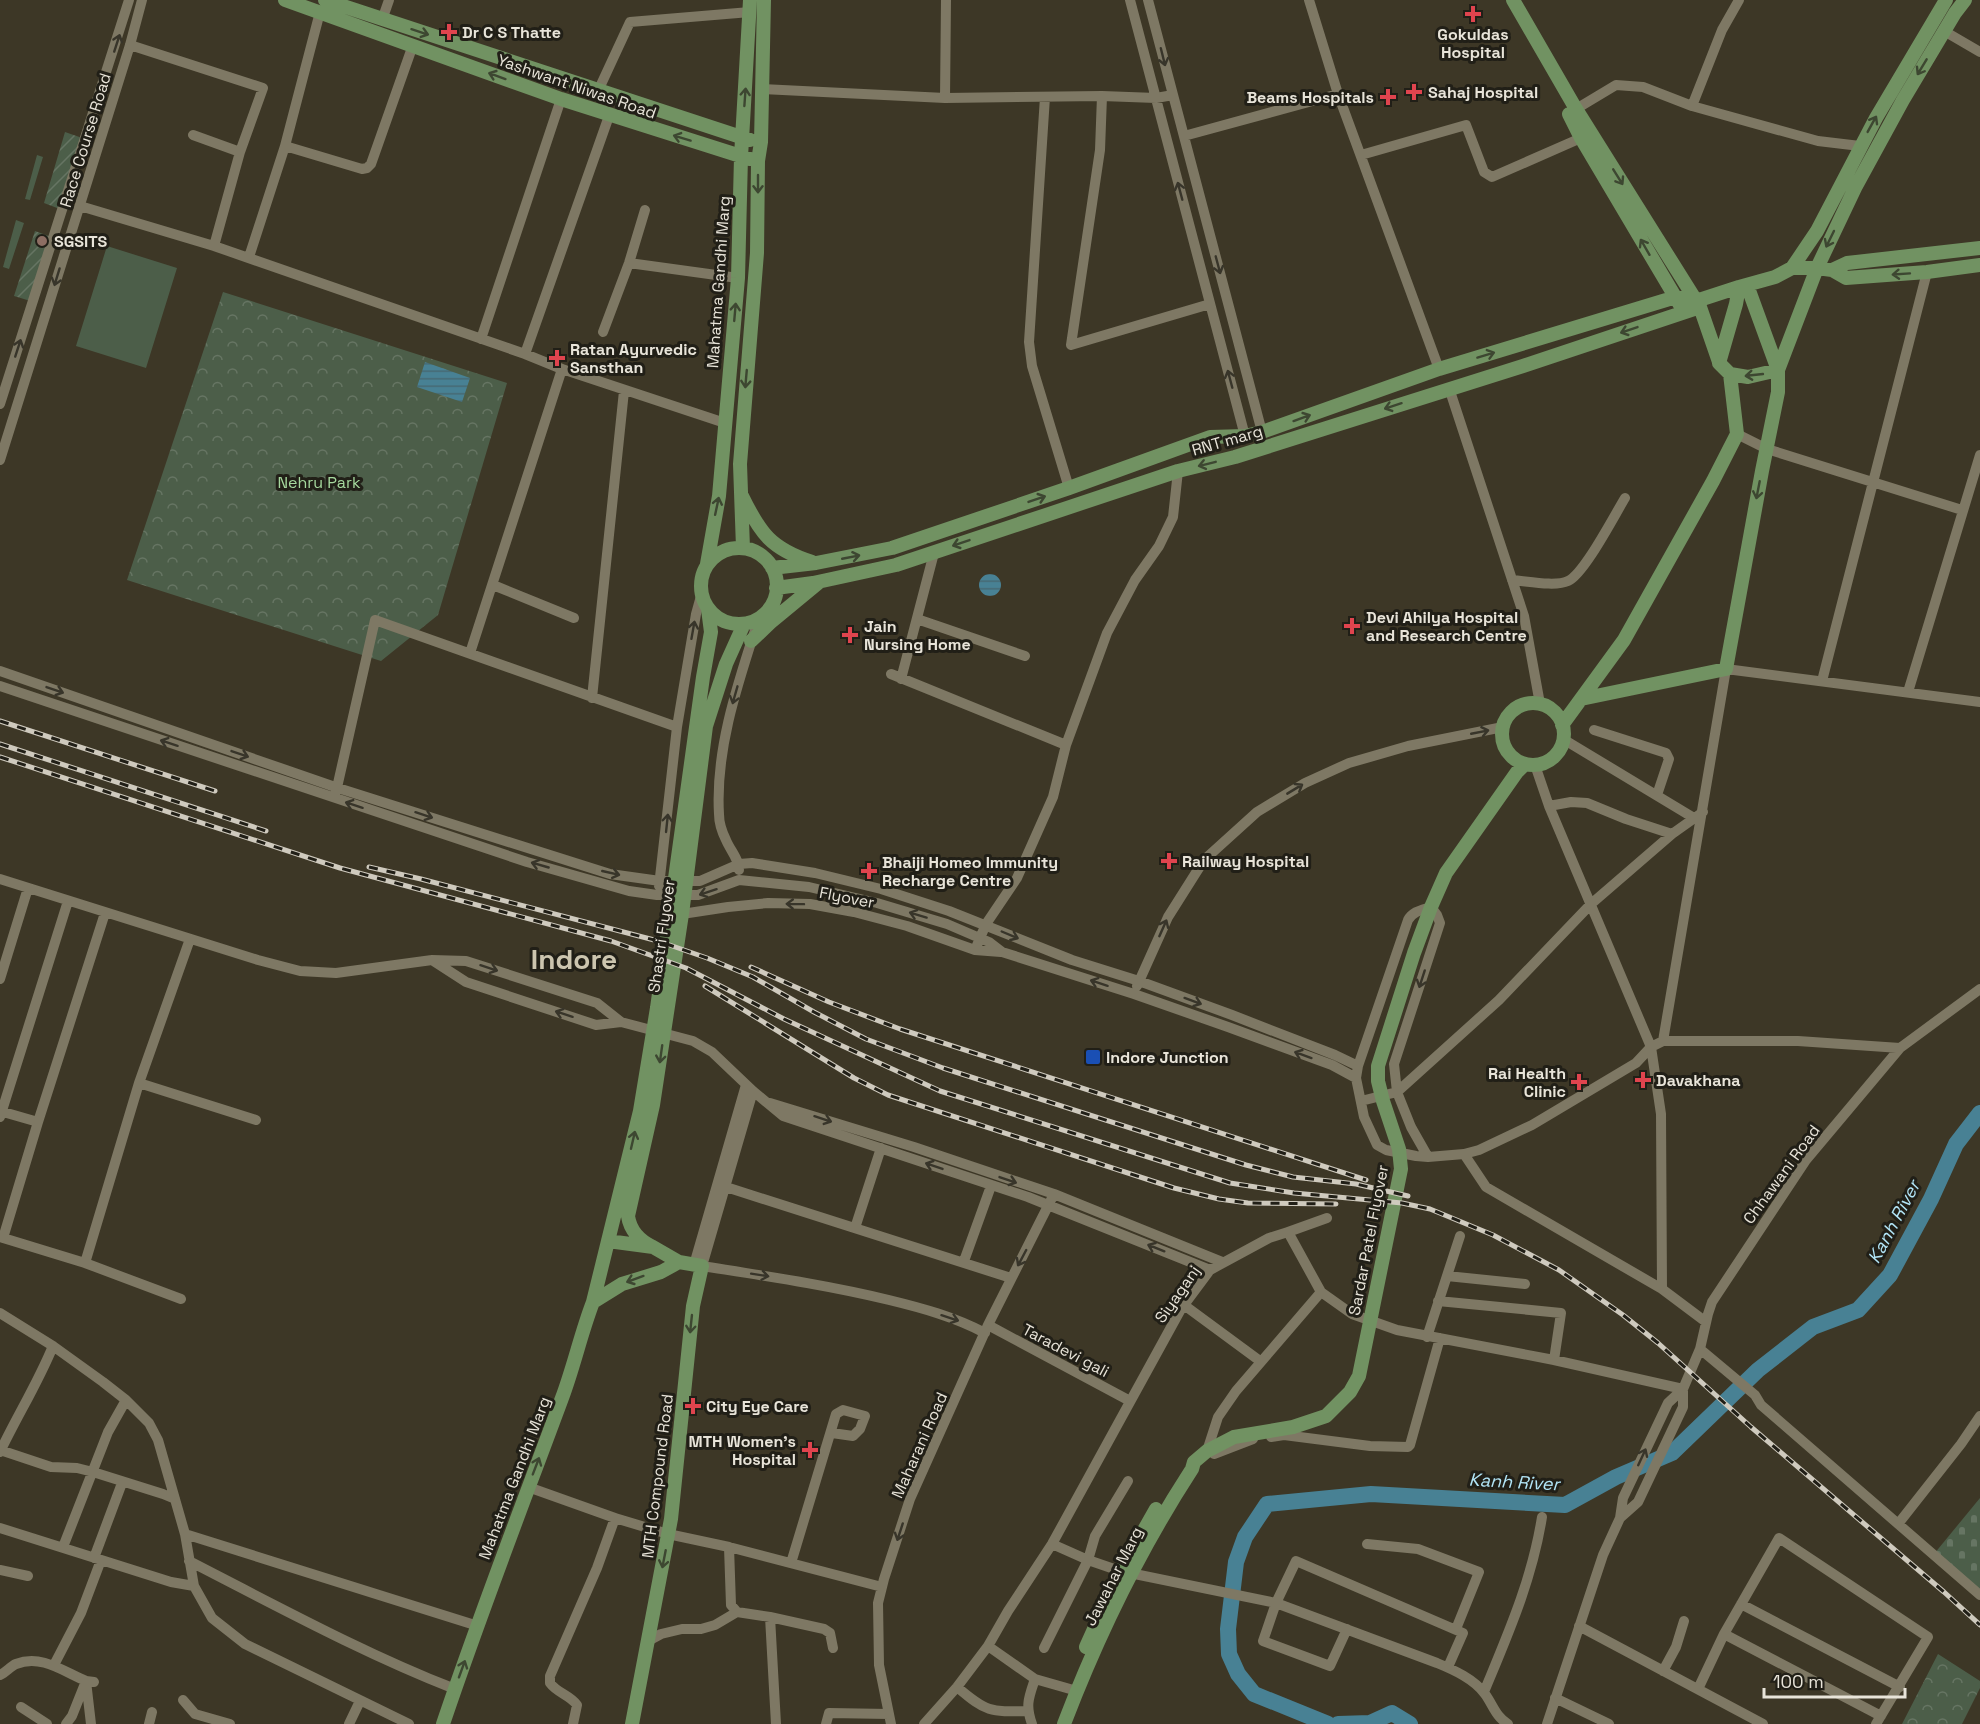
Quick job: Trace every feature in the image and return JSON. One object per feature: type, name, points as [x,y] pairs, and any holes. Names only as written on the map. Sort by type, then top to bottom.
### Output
[{"type":"main road","name":"Yashwant Niwas Road","points":[[285,0],[382,20],[742,138],[761,142]]},
{"type":"main road","name":"Mahatma Gandhi Marg","points":[[743,548],[740,491],[741,431],[757,253],[764,0]]},
{"type":"main road","points":[[1506,0],[1551,78],[1581,138],[1684,311]]},
{"type":"main road","points":[[1514,0],[1576,109],[1698,304],[1719,363],[1730,374],[1737,434],[1713,482],[1624,639],[1581,699],[1563,732],[1560,749],[1545,763],[1530,765],[1511,756],[1506,750],[1502,735],[1507,718],[1513,711],[1530,704],[1540,704],[1554,712],[1563,732]]},
{"type":"main road","points":[[1792,268],[1817,231],[1860,146],[1946,0]]},
{"type":"main road","points":[[1778,370],[1816,268],[1855,188],[1903,100],[1965,0]]},
{"type":"main road","name":"Yashwant Niwas Road","points":[[322,6],[413,45],[609,116],[741,157],[758,160]]},
{"type":"main road","name":"Mahatma Gandhi Marg","points":[[707,564],[719,496],[738,278],[741,157],[750,6]]},
{"type":"main road","points":[[1832,270],[1847,264],[1980,248]]},
{"type":"main road","points":[[1792,268],[1832,270],[1846,278],[1928,272],[1980,265]]},
{"type":"main road","name":"RNT marg","points":[[777,588],[820,582],[896,565],[1178,471],[1235,457],[1522,366],[1684,311],[1743,286],[1775,277],[1792,268]]},
{"type":"main road","points":[[1719,363],[1743,286]]},
{"type":"main road","points":[[1581,699],[1726,669],[1778,392],[1778,370],[1772,350],[1743,286]]},
{"type":"main road","points":[[1676,297],[1698,304]]},
{"type":"main road","name":"RNT marg","points":[[772,568],[816,563],[892,548],[1210,437],[1261,427],[1439,369],[1676,297]]},
{"type":"main road","points":[[1730,374],[1748,376],[1778,370]]},
{"type":"main road","points":[[740,491],[753,519],[770,540],[789,553],[816,563]]},
{"type":"main road","points":[[734,547],[750,549],[764,556],[775,572],[777,588],[769,609],[759,618],[744,624],[731,624],[718,618],[708,609],[701,596],[700,581],[707,564],[718,553],[734,547]]},
{"type":"main road","points":[[751,641],[820,582]]},
{"type":"main road","name":"Shastri Flyover","points":[[653,1247],[637,1236],[629,1225],[624,1202],[655,1019],[711,632],[708,609]]},
{"type":"main road","name":"Shastri Flyover","points":[[608,1241],[624,1202],[653,1105],[682,914],[706,726],[726,664],[744,624]]},
{"type":"main road","name":"Sardar Patel Flyover","points":[[1207,1451],[1234,1437],[1293,1427],[1326,1416],[1350,1392],[1359,1376],[1401,1169],[1399,1149],[1381,1091],[1378,1066],[1428,913],[1446,873],[1517,772],[1530,765]]},
{"type":"main road","name":"Mahatma Gandhi Marg","points":[[443,1724],[528,1487],[566,1389],[585,1321],[593,1302],[608,1241]]},
{"type":"main road","points":[[608,1241],[653,1247],[680,1262],[698,1266]]},
{"type":"main road","points":[[593,1302],[622,1284],[661,1272],[680,1262]]},
{"type":"main road","name":"MTH Compound Road","points":[[632,1724],[668,1534],[698,1266]]},
{"type":"main road","points":[[1193,1465],[1207,1451]]},
{"type":"main road","name":"Jawahar Marg","points":[[1064,1724],[1072,1690],[1154,1511],[1187,1464],[1193,1465]]},
{"type":"main road","points":[[1054,1724],[1072,1690]]},
{"type":"street","name":"Race Course Road","points":[[0,404],[129,0]]},
{"type":"street","name":"Race Course Road","points":[[0,460],[130,45],[142,0]]},
{"type":"street","points":[[382,20],[389,0]]},
{"type":"street","points":[[945,98],[946,0]]},
{"type":"street","points":[[1130,0],[1244,431]]},
{"type":"street","points":[[1148,0],[1261,427]]},
{"type":"street","points":[[1309,0],[1338,94],[1439,369]]},
{"type":"street","points":[[1692,106],[1722,30],[1739,0]]},
{"type":"street","points":[[249,257],[285,146],[322,6]]},
{"type":"street","points":[[598,91],[630,22],[750,6]]},
{"type":"street","points":[[1944,31],[1980,52]]},
{"type":"street","points":[[130,45],[263,88],[240,152],[214,246]]},
{"type":"street","points":[[285,146],[362,169],[367,168],[372,164],[413,45]]},
{"type":"street","points":[[1576,109],[1616,86],[1643,87],[1692,106],[1818,141],[1860,146]]},
{"type":"street","points":[[762,89],[945,98],[1102,96],[1156,98],[1173,95]]},
{"type":"street","points":[[1184,136],[1338,94]]},
{"type":"street","points":[[1102,96],[1100,150],[1071,345],[1210,304]]},
{"type":"street","points":[[1045,97],[1029,342],[1032,366],[1068,488]]},
{"type":"street","points":[[481,339],[561,99]]},
{"type":"street","points":[[525,354],[609,116]]},
{"type":"street","points":[[1361,155],[1466,125],[1484,172],[1492,177],[1581,138]]},
{"type":"street","points":[[193,135],[240,152]]},
{"type":"street","points":[[80,206],[249,257],[624,391],[725,423]]},
{"type":"street","points":[[603,333],[629,263],[645,210]]},
{"type":"street","points":[[629,263],[738,278]]},
{"type":"street","points":[[1822,681],[1928,272]]},
{"type":"street","points":[[470,653],[562,369]]},
{"type":"street","points":[[1449,388],[1524,616],[1540,704]]},
{"type":"street","points":[[592,698],[624,391]]},
{"type":"street","points":[[1737,434],[1767,448],[1962,510]]},
{"type":"street","points":[[1908,692],[1980,455]]},
{"type":"street","points":[[971,949],[1017,878],[1049,808],[1066,745],[1107,633],[1135,580],[1159,546],[1173,517],[1178,471]]},
{"type":"street","points":[[1512,580],[1567,582],[1579,573],[1625,498]]},
{"type":"street","points":[[934,552],[916,619],[896,677],[1066,745]]},
{"type":"street","points":[[493,585],[574,618]]},
{"type":"street","points":[[657,895],[677,727],[701,596]]},
{"type":"street","points":[[739,880],[739,864],[725,840],[718,814],[721,769],[725,734],[759,618]]},
{"type":"street","points":[[916,619],[1025,656]]},
{"type":"street","points":[[336,793],[375,620],[677,727]]},
{"type":"street","points":[[1663,1041],[1698,814],[1726,669],[1980,702]]},
{"type":"street","points":[[0,671],[516,858],[628,891],[657,895],[698,895],[739,880],[809,887],[877,903],[947,924],[980,937],[1002,952],[1134,994],[1332,1065],[1356,1078]]},
{"type":"street","points":[[0,686],[336,793],[610,874],[660,881],[700,881],[739,864],[771,866],[826,875],[892,893],[986,924],[1006,935],[1072,960],[1139,981],[1358,1066]]},
{"type":"street","points":[[1134,994],[1168,917],[1204,860],[1257,812],[1305,783],[1349,763],[1408,746],[1503,727]]},
{"type":"street","points":[[1594,730],[1666,753],[1668,759],[1657,795]]},
{"type":"street","points":[[1563,732],[1657,795],[1698,814]]},
{"type":"street","points":[[1530,765],[1651,1047],[1661,1114],[1662,1289]]},
{"type":"street","points":[[1549,806],[1571,802],[1587,803],[1672,834]]},
{"type":"street","points":[[1361,1101],[1397,1092],[1499,1000],[1591,904],[1698,814]]},
{"type":"street","points":[[588,867],[590,880]]},
{"type":"street","points":[[0,879],[300,971],[336,973],[432,960],[466,961],[597,1004],[621,1022]]},
{"type":"street","points":[[0,979],[28,888]]},
{"type":"street","points":[[38,1122],[1,1113],[68,901]]},
{"type":"street","name":"Flyover","points":[[682,914],[768,903],[810,904],[855,912],[907,926],[971,949],[1002,952]]},
{"type":"street","points":[[1428,1157],[1411,1127],[1397,1092],[1394,1064],[1440,923],[1437,915],[1418,911],[1410,915],[1408,920],[1358,1066],[1356,1078],[1364,1117],[1377,1145],[1386,1150],[1428,1157],[1464,1154],[1479,1150],[1532,1125],[1636,1063],[1651,1047],[1663,1041],[1798,1041],[1900,1048]]},
{"type":"street","points":[[105,913],[2,1238],[85,1263],[181,1299]]},
{"type":"street","points":[[85,1263],[139,1083],[190,939]]},
{"type":"street","points":[[432,960],[466,982],[597,1025],[621,1022],[684,1037],[701,1044],[712,1052],[749,1088],[783,1116],[1049,1206],[1210,1270]]},
{"type":"street","name":"Chhawani Road","points":[[1620,1518],[1623,1498],[1661,1417],[1668,1403],[1683,1389],[1700,1349],[1712,1302],[1806,1160],[1900,1048],[1980,989]]},
{"type":"street","points":[[139,1083],[256,1120]]},
{"type":"street","points":[[698,1266],[726,1187],[749,1088]]},
{"type":"street","points":[[698,1266],[749,1088]]},
{"type":"street","points":[[767,1102],[1054,1194],[1222,1262]]},
{"type":"street","points":[[855,1228],[880,1148]]},
{"type":"street","points":[[1464,1154],[1486,1187],[1662,1289],[1706,1322]]},
{"type":"street","points":[[964,1262],[991,1186]]},
{"type":"street","points":[[726,1187],[1011,1278]]},
{"type":"street","name":"Maharani Road","points":[[890,1719],[879,1665],[878,1603],[882,1587],[910,1498],[1011,1278],[1054,1194]]},
{"type":"street","name":"Siyaganj","points":[[924,1724],[957,1687],[988,1646],[1052,1544],[1184,1305],[1210,1270],[1269,1238],[1327,1218]]},
{"type":"street","points":[[1288,1232],[1321,1292],[1352,1314],[1397,1330],[1554,1360],[1683,1389],[1683,1407],[1638,1502],[1620,1518],[1603,1555],[1547,1724]]},
{"type":"street","points":[[1427,1336],[1460,1236]]},
{"type":"street","name":"Taradevi gali","points":[[698,1266],[845,1290],[917,1307],[987,1329],[1130,1401]]},
{"type":"street","points":[[1447,1276],[1525,1284]]},
{"type":"street","points":[[1207,1451],[1218,1417],[1236,1391],[1321,1292]]},
{"type":"street","points":[[1438,1301],[1561,1312],[1554,1360]]},
{"type":"street","points":[[1184,1305],[1260,1361]]},
{"type":"street","points":[[0,1313],[53,1346],[126,1400],[149,1423],[158,1440],[185,1534],[194,1586],[212,1618],[244,1644],[409,1724]]},
{"type":"street","points":[[1193,1465],[1208,1456],[1250,1439],[1284,1435],[1370,1446],[1408,1447],[1440,1338]]},
{"type":"street","points":[[53,1346],[41,1376],[28,1395],[0,1450],[51,1467],[77,1468],[93,1472],[163,1494],[175,1500]]},
{"type":"street","points":[[1700,1349],[1755,1395],[1761,1405],[1980,1595]]},
{"type":"street","points":[[63,1547],[108,1432],[126,1400]]},
{"type":"street","points":[[1898,1524],[1980,1416]]},
{"type":"street","points":[[791,1563],[831,1433]]},
{"type":"street","points":[[1044,1648],[1088,1560],[1095,1536],[1128,1481]]},
{"type":"street","points":[[54,1665],[81,1613],[122,1483]]},
{"type":"street","points":[[528,1487],[668,1534],[729,1547],[882,1587]]},
{"type":"street","points":[[1484,1692],[1518,1611],[1537,1552],[1542,1517]]},
{"type":"street","points":[[573,1724],[577,1705],[574,1700],[553,1688],[550,1676],[597,1568],[615,1518]]},
{"type":"street","points":[[0,1528],[171,1582],[194,1586]]},
{"type":"street","points":[[185,1534],[478,1626]]},
{"type":"street","points":[[1698,1689],[1724,1634],[1779,1538],[1928,1637],[1879,1720],[1724,1634]]},
{"type":"street","points":[[1052,1544],[1088,1560],[1126,1572],[1276,1603],[1448,1667],[1484,1692],[1495,1712],[1509,1724]]},
{"type":"street","points":[[1366,1544],[1418,1549],[1479,1572],[1456,1629]]},
{"type":"street","points":[[729,1547],[731,1605],[737,1612]]},
{"type":"street","points":[[189,1561],[342,1640],[455,1689]]},
{"type":"street","points":[[1347,1629],[1332,1664],[1328,1666],[1263,1641],[1276,1603],[1296,1561],[1463,1633],[1448,1667]]},
{"type":"street","points":[[0,1570],[28,1576]]},
{"type":"street","points":[[1741,1604],[1900,1687]]},
{"type":"street","points":[[648,1641],[661,1634],[715,1625],[737,1612],[824,1629],[830,1633],[833,1648]]},
{"type":"street","points":[[770,1617],[776,1724]]},
{"type":"street","points":[[1663,1671],[1676,1647],[1684,1621]]},
{"type":"street","points":[[1579,1626],[1763,1724]]},
{"type":"street","points":[[988,1646],[1035,1679],[1072,1690]]},
{"type":"street","points":[[0,1675],[18,1663],[35,1661],[54,1665],[90,1682]]},
{"type":"street","points":[[1032,1724],[1027,1711],[1035,1679]]},
{"type":"street","points":[[66,1724],[90,1682]]},
{"type":"street","points":[[90,1682],[91,1724]]},
{"type":"street","points":[[957,1687],[985,1709],[1000,1712],[1027,1711]]},
{"type":"street","points":[[1555,1698],[1609,1724]]},
{"type":"street","points":[[183,1700],[195,1714],[228,1724]]},
{"type":"street","points":[[349,1724],[360,1701]]},
{"type":"street","points":[[21,1707],[47,1724]]},
{"type":"street","points":[[149,1724],[152,1712]]},
{"type":"street","points":[[826,1724],[829,1713],[890,1719]]},
{"type":"green space","points":[[65,132],[88,140],[65,211],[44,203]]},
{"type":"green space","points":[[37,155],[43,157],[30,200],[25,199]]},
{"type":"green space","points":[[16,220],[24,223],[9,269],[3,267]]},
{"type":"green space","points":[[35,231],[57,239],[37,303],[14,296]]},
{"type":"green space","points":[[107,246],[177,268],[146,368],[76,346]]},
{"type":"green space","name":"Nehru Park","points":[[223,292],[507,383],[438,615],[381,661],[127,580]]},
{"type":"green space","points":[[1980,1498],[1980,1595],[1934,1554]]},
{"type":"green space","points":[[1938,1654],[1980,1681],[1980,1688],[1962,1724],[1902,1724]]},
{"type":"water","points":[[425,362],[470,378],[462,402],[417,387]]},
{"type":"water","points":[[990,574],[998,577],[1001,585],[998,593],[990,596],[982,593],[979,585],[982,577]]},
{"type":"waterway","name":"Kanh River","points":[[1328,1724],[1254,1694],[1238,1674],[1229,1654],[1228,1629],[1236,1562],[1245,1537],[1267,1504],[1371,1494],[1565,1505],[1616,1477],[1672,1453],[1758,1370],[1813,1327],[1858,1310],[1890,1275],[1931,1199],[1956,1144],[1980,1113]]},
{"type":"waterway","name":"Kanh River","points":[[1338,1724],[1370,1723],[1392,1713],[1410,1724]]},
{"type":"railway","points":[[0,721],[215,791]]},
{"type":"railway","points":[[0,744],[266,831]]},
{"type":"railway","points":[[0,757],[340,868],[611,941],[686,968],[784,1019],[940,1091],[1230,1183],[1294,1193],[1402,1203],[1430,1209],[1493,1235],[1559,1270],[1658,1343],[1751,1427],[1980,1625]]},
{"type":"railway","points":[[369,867],[658,941],[753,977],[866,1039],[943,1068],[1246,1165],[1293,1177],[1356,1184],[1408,1196]]},
{"type":"railway","points":[[751,967],[829,1002],[900,1029],[1366,1180]]},
{"type":"railway","points":[[705,986],[854,1078],[888,1095],[1174,1188],[1219,1199],[1248,1203],[1336,1204]]},
{"type":"place","name":"Gokuldas Hospital","points":[[1473,14]]},
{"type":"place","name":"Dr C S Thatte","points":[[449,32]]},
{"type":"place","name":"Sahaj Hospital","points":[[1414,92]]},
{"type":"place","name":"Beams Hospitals","points":[[1388,97]]},
{"type":"place","name":"SGSITS","points":[[42,241]]},
{"type":"place","name":"Ratan Ayurvedic Sansthan","points":[[557,358]]},
{"type":"place","name":"Devi Ahilya Hospital and Research Centre","points":[[1352,626]]},
{"type":"place","name":"Jain Nursing Home","points":[[850,635]]},
{"type":"place","name":"Railway Hospital","points":[[1169,861]]},
{"type":"place","name":"Bhaiji Homeo Immunity Recharge Centre","points":[[869,871]]},
{"type":"place","name":"Indore Junction","points":[[1093,1057]]},
{"type":"place","name":"Davakhana","points":[[1643,1080]]},
{"type":"place","name":"Rai Health Clinic","points":[[1579,1082]]},
{"type":"place","name":"City Eye Care","points":[[693,1406]]},
{"type":"place","name":"MTH Women's Hospital","points":[[810,1450]]},
{"type":"district","name":"Indore","points":[[574,959]]}]
